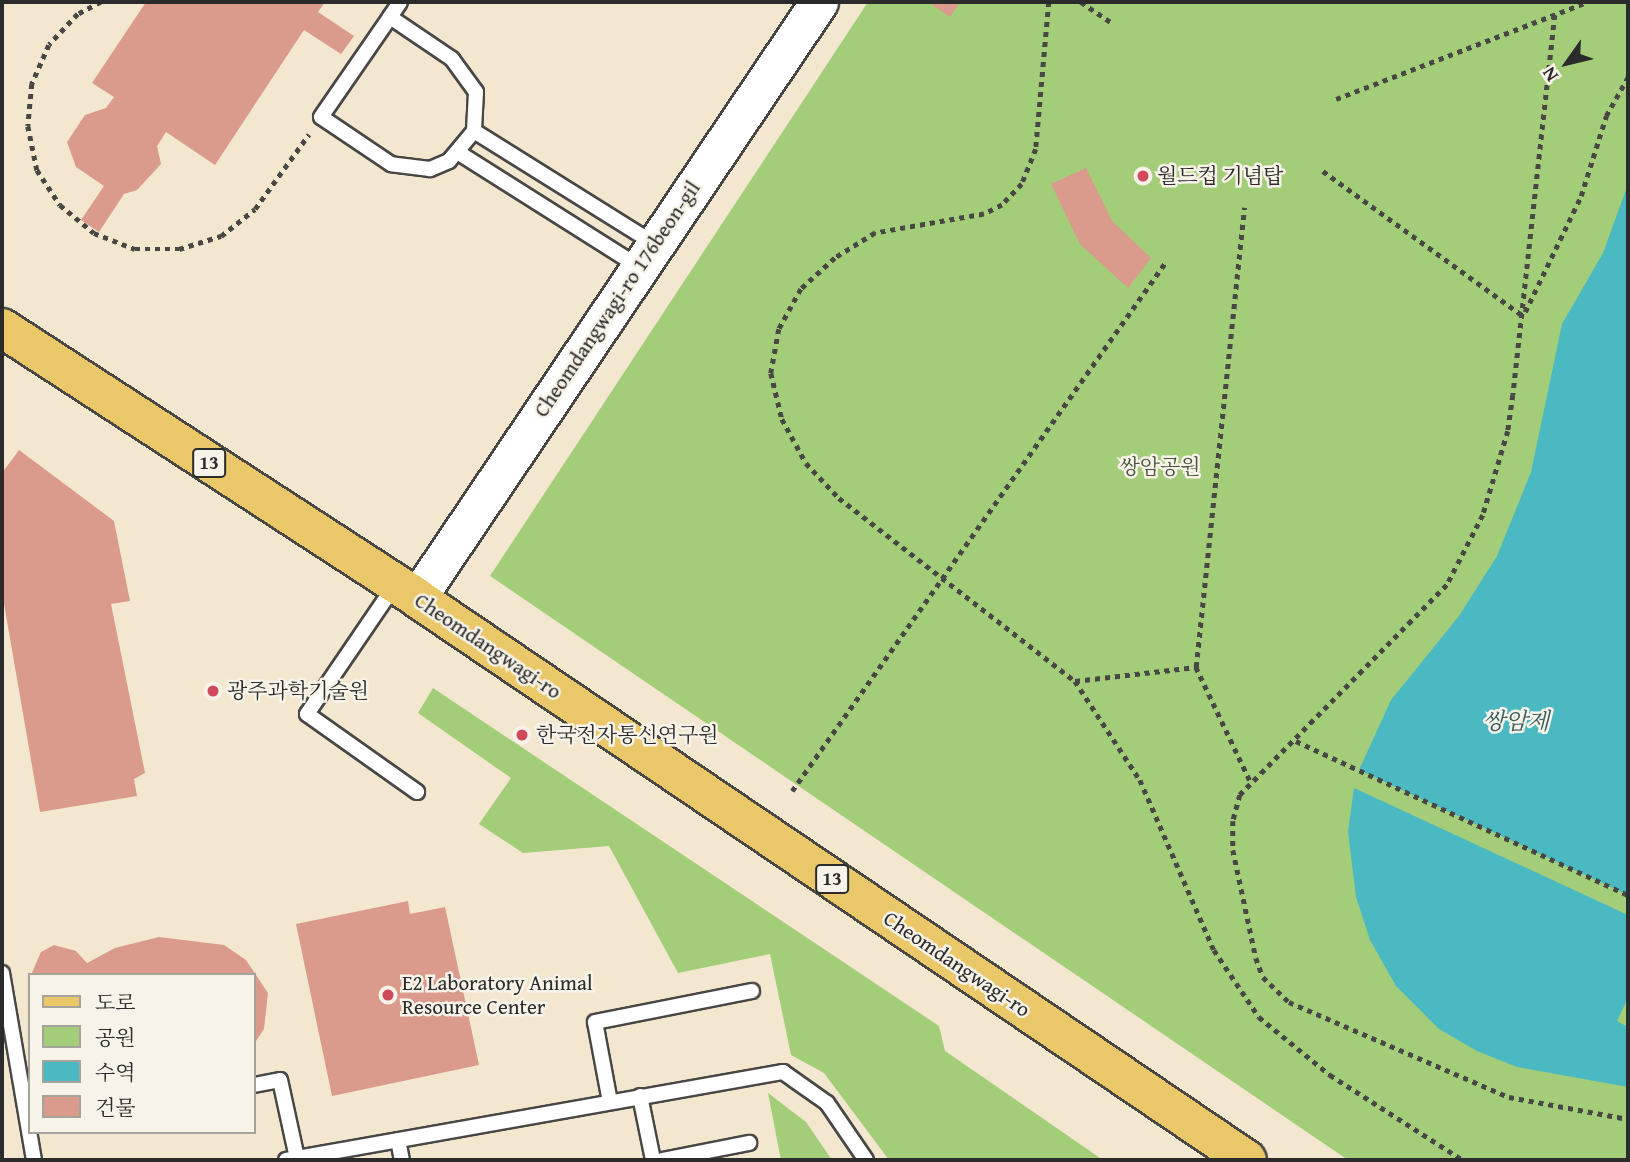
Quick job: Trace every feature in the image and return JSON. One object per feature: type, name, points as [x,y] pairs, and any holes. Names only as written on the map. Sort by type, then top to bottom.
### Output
[{"type":"main road","name":"Cheomdangwagi-ro","points":[[2,328],[406,591],[1247,1160]]},
{"type":"street","name":"Cheomdangwagi-ro 176beon-gil","points":[[406,591],[645,255],[819,2]]},
{"type":"lane","points":[[390,17],[466,73],[477,102],[474,131],[459,153],[430,169],[410,170],[391,164],[321,117],[400,2]]},
{"type":"lane","points":[[474,131],[645,255]]},
{"type":"lane","points":[[459,153],[645,255]]},
{"type":"lane","points":[[406,591],[307,714],[417,792]]},
{"type":"lane","points":[[2,973],[28,1125]]},
{"type":"lane","points":[[610,1102],[596,1022],[752,991]]},
{"type":"lane","points":[[256,1085],[280,1080],[291,1159],[783,1072],[827,1103],[866,1160]]},
{"type":"lane","points":[[640,1096],[653,1160]]},
{"type":"lane","points":[[30,1134],[34,1160]]},
{"type":"lane","points":[[398,1140],[402,1160]]},
{"type":"lane","points":[[662,1160],[749,1143]]},
{"type":"path","points":[[101,2],[78,14],[49,45],[32,84],[28,127],[37,170],[60,205],[94,233],[135,248],[179,249],[221,236],[256,209],[321,117]]},
{"type":"path","points":[[1049,2],[1036,149],[1031,167],[1013,196],[984,214],[895,227],[854,244],[801,289],[777,340],[771,373],[782,419],[806,463],[839,498],[1075,681],[1140,780],[1214,950],[1259,1017],[1330,1074],[1463,1160]]},
{"type":"path","points":[[1081,2],[1111,22]]},
{"type":"path","points":[[1336,99],[1588,2]]},
{"type":"path","points":[[1555,15],[1523,316],[1500,462],[1483,515],[1447,584],[1296,741],[1251,783],[1235,805],[1233,850],[1256,958],[1275,991],[1289,1002],[1509,1097],[1628,1119]]},
{"type":"path","points":[[1523,316],[1556,254],[1581,196],[1606,116],[1628,77]]},
{"type":"path","points":[[1323,171],[1523,316]]},
{"type":"path","points":[[1244,206],[1196,667],[1251,783]]},
{"type":"path","points":[[792,791],[1164,263]]},
{"type":"path","points":[[1075,681],[1196,667]]},
{"type":"path","points":[[1296,741],[1628,895]]},
{"type":"green space","name":"쌍암공원","points":[[868,2],[1628,2],[1628,1160],[1348,1160],[490,576]]},
{"type":"green space","points":[[433,688],[939,1026],[945,1051],[1103,1160],[889,1160],[824,1073],[791,1055],[770,954],[678,973],[609,846],[523,853],[479,824],[511,778],[418,713]]},
{"type":"green space","points":[[768,1093],[806,1122],[832,1160],[781,1160]]},
{"type":"water","name":"쌍암제","points":[[1628,184],[1628,895],[1359,770],[1391,700],[1459,616],[1497,556],[1531,472],[1562,324],[1603,253]]},
{"type":"water","points":[[1354,788],[1628,915],[1628,998],[1617,1021],[1628,1027],[1628,1087],[1517,1067],[1477,1051],[1439,1029],[1396,986],[1370,940],[1356,897],[1348,832]]},
{"type":"building","points":[[146,2],[325,2],[318,12],[354,36],[341,54],[304,30],[215,165],[166,132],[157,146],[161,164],[137,190],[124,194],[99,232],[81,220],[104,186],[76,167],[67,142],[85,115],[106,108],[114,97],[92,83]]},
{"type":"building","points":[[928,2],[960,2],[950,17]]},
{"type":"building","points":[[1086,168],[1112,221],[1151,258],[1128,288],[1080,244],[1051,184]]},
{"type":"building","points":[[19,450],[114,521],[130,601],[111,604],[145,773],[134,779],[137,796],[40,812],[2,592],[2,473]]},
{"type":"building","name":"E2 Laboratory Animal Resource Center","points":[[408,901],[410,914],[445,907],[479,1065],[332,1096],[296,924]]},
{"type":"building","points":[[159,937],[224,945],[246,960],[255,973],[32,973],[41,952],[54,945],[76,951],[87,963],[115,948]]},
{"type":"building","points":[[256,975],[268,993],[264,1029],[256,1041]]},
{"type":"place","name":"월드컵 기념탑","points":[[1143,176]]},
{"type":"place","name":"광주과학기술원","points":[[213,691]]},
{"type":"place","name":"한국전자통신연구원","points":[[522,735]]},
{"type":"place","name":"E2 Laboratory Animal Resource Center","points":[[388,995]]}]
